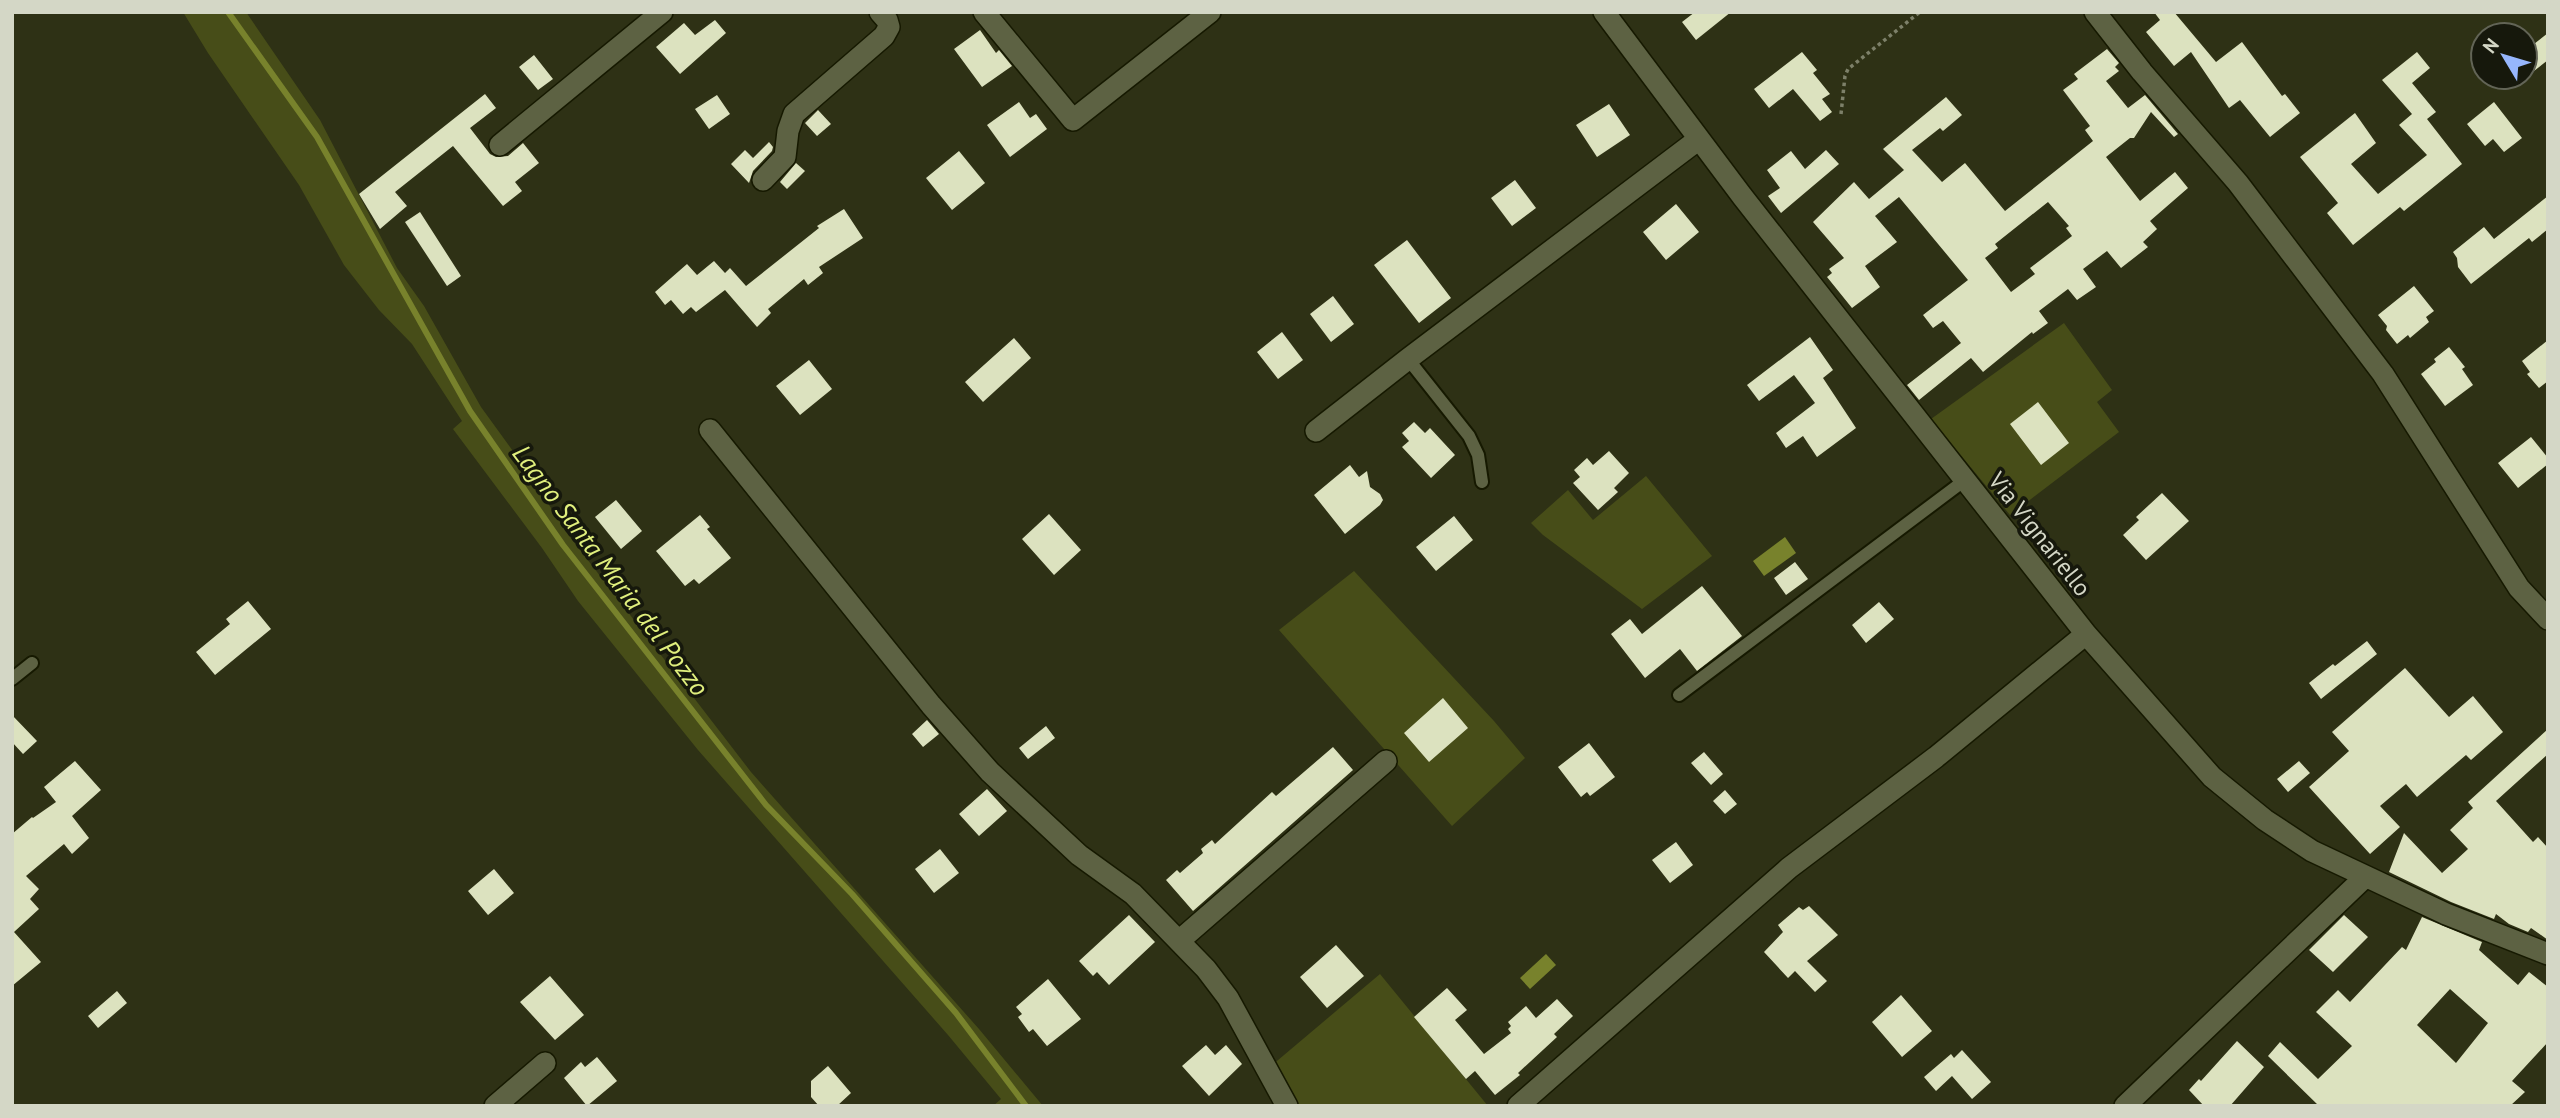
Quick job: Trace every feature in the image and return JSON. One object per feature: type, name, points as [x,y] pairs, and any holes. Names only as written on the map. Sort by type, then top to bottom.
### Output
[{"type":"street","points":[[500,145],[662,12]]},
{"type":"street","points":[[763,180],[785,157],[788,131],[794,114],[884,36],[889,27],[880,12]]},
{"type":"street","points":[[984,12],[1073,120],[1210,12]]},
{"type":"street","name":"Via Vignariello","points":[[1604,12],[1699,139],[2086,634],[2212,777],[2265,820],[2312,851],[2446,914],[2548,954]]},
{"type":"street","points":[[2095,12],[2142,72],[2238,183],[2393,388],[2519,588],[2548,619]]},
{"type":"street","points":[[1316,431],[1699,139]]},
{"type":"street","points":[[710,430],[931,705],[990,772],[1079,855],[1133,894],[1179,941],[1228,998],[1287,1106]]},
{"type":"street","points":[[1518,1106],[1790,868],[1936,757],[2086,634]]},
{"type":"street","points":[[1179,941],[1386,761]]},
{"type":"street","points":[[2125,1106],[2365,877]]},
{"type":"street","points":[[495,1106],[545,1063]]},
{"type":"lane","points":[[1408,359],[1469,436],[1478,455],[1482,482]]},
{"type":"lane","points":[[1679,695],[1965,480]]},
{"type":"lane","points":[[12,679],[32,663]]},
{"type":"path","points":[[1841,114],[1848,69],[1920,12]]},
{"type":"shaded area","points":[[183,12],[246,12],[320,120],[397,268],[424,306],[481,407],[528,472],[567,533],[751,772],[979,1029],[1043,1106],[993,1106],[1001,1099],[698,750],[578,601],[453,429],[462,421],[412,344],[379,310],[344,265],[299,185]]},
{"type":"shaded area","points":[[2064,323],[2112,390],[2097,402],[2119,432],[2010,515],[1931,419]]},
{"type":"shaded area","points":[[1646,476],[1712,556],[1642,609],[1543,535],[1531,523],[1568,490],[1593,520]]},
{"type":"shaded area","points":[[1785,537],[1796,553],[1764,576],[1753,561]]},
{"type":"shaded area","points":[[1354,571],[1525,758],[1452,826],[1279,630]]},
{"type":"shaded area","points":[[1546,954],[1556,965],[1530,989],[1520,978]]},
{"type":"shaded area","points":[[1380,974],[1488,1106],[1293,1106],[1271,1066]]},
{"type":"building","points":[[1695,12],[1731,12],[1696,40],[1682,22]]},
{"type":"building","points":[[2154,12],[2174,12],[2216,62],[2242,42],[2282,96],[2285,94],[2300,113],[2270,137],[2240,100],[2229,108],[2191,52],[2174,66],[2146,32],[2160,20]]},
{"type":"building","points":[[715,20],[726,33],[680,74],[656,47],[684,23],[695,35]]},
{"type":"building","points":[[980,30],[996,53],[999,50],[1012,66],[982,87],[954,49]]},
{"type":"building","points":[[2548,33],[2548,60],[2539,67],[2539,40]]},
{"type":"building","points":[[2107,49],[2119,63],[2115,67],[2119,71],[2106,81],[2128,108],[2145,95],[2178,134],[2174,137],[2151,112],[2134,138],[2130,138],[2106,157],[2140,201],[2175,172],[2188,188],[2150,221],[2157,229],[2143,242],[2148,247],[2121,268],[2107,251],[2083,269],[2096,287],[2077,300],[2068,289],[2039,311],[2048,323],[2033,334],[2032,332],[1983,372],[1971,358],[1919,400],[1907,385],[1961,343],[1943,321],[1933,328],[1923,315],[1968,280],[1899,197],[1875,216],[1897,242],[1865,266],[1880,287],[1852,308],[1827,277],[1832,273],[1829,269],[1844,258],[1813,222],[1854,182],[1869,199],[1904,170],[1883,149],[1946,97],[1962,115],[1943,131],[1940,128],[1912,150],[1942,182],[1965,163],[2005,211],[2093,141],[2085,130],[2090,126],[2063,90],[2078,79],[2074,74]],"holes":[[[2048,202],[2069,226],[2066,228],[2072,236],[2030,268],[2035,274],[2011,292],[1985,258],[1998,248],[1995,244]]]},
{"type":"building","points":[[1802,52],[1817,70],[1813,73],[1830,94],[1822,99],[1832,112],[1820,121],[1793,89],[1769,108],[1754,89]]},
{"type":"building","points":[[2417,52],[2430,68],[2412,83],[2436,112],[2427,119],[2462,164],[2404,211],[2400,207],[2353,245],[2327,213],[2338,203],[2300,157],[2355,113],[2376,143],[2351,164],[2378,194],[2427,155],[2399,125],[2412,114],[2382,80]]},
{"type":"building","points":[[534,55],[553,79],[538,90],[519,67]]},
{"type":"building","points":[[485,94],[496,108],[470,128],[490,154],[496,157],[508,156],[523,143],[539,163],[515,182],[522,191],[503,206],[453,146],[395,192],[407,206],[380,229],[359,194]]},
{"type":"building","points":[[717,95],[730,114],[709,129],[695,109]]},
{"type":"building","points":[[1019,102],[1030,118],[1036,114],[1047,129],[1010,157],[987,125]]},
{"type":"building","points":[[2494,102],[2522,138],[2504,152],[2493,139],[2485,146],[2467,124]]},
{"type":"building","points":[[1609,104],[1630,135],[1597,157],[1576,125]]},
{"type":"building","points":[[818,110],[831,124],[817,136],[805,123]]},
{"type":"building","points":[[769,142],[773,147],[772,151],[753,171],[749,183],[731,164],[745,150],[753,158]]},
{"type":"building","points":[[1826,150],[1839,164],[1781,213],[1768,196],[1780,188],[1767,170],[1791,151],[1805,169]]},
{"type":"building","points":[[959,151],[985,183],[952,210],[926,178]]},
{"type":"building","points":[[796,163],[805,171],[787,189],[780,182]]},
{"type":"building","points":[[1515,180],[1536,208],[1512,226],[1491,198]]},
{"type":"building","points":[[2548,196],[2548,229],[2532,242],[2529,238],[2471,284],[2458,267],[2453,252],[2484,227],[2494,239]]},
{"type":"building","points":[[1676,204],[1699,232],[1666,260],[1643,232]]},
{"type":"building","points":[[844,209],[863,238],[819,267],[823,273],[808,285],[804,279],[768,309],[771,313],[757,327],[725,290],[696,312],[691,307],[683,314],[671,300],[665,305],[655,292],[687,264],[697,275],[714,261],[725,273],[730,268],[746,286],[819,228],[817,226]]},
{"type":"building","points":[[420,212],[461,276],[447,286],[405,222]]},
{"type":"building","points":[[1407,240],[1451,298],[1419,323],[1374,265]]},
{"type":"building","points":[[2414,286],[2434,311],[2426,317],[2429,322],[2410,338],[2408,335],[2397,344],[2378,315]]},
{"type":"building","points":[[1333,296],[1354,324],[1331,342],[1310,314]]},
{"type":"building","points":[[1282,332],[1303,360],[1278,379],[1257,352]]},
{"type":"building","points":[[1810,337],[1833,370],[1823,378],[1856,428],[1817,457],[1803,436],[1786,448],[1776,433],[1815,403],[1794,375],[1759,401],[1747,385]]},
{"type":"building","points":[[1014,338],[1031,358],[983,402],[965,382]]},
{"type":"building","points":[[2548,340],[2548,381],[2539,388],[2527,374],[2530,372],[2522,361]]},
{"type":"building","points":[[2449,347],[2465,367],[2462,369],[2473,385],[2445,406],[2421,374]]},
{"type":"building","points":[[809,360],[832,389],[800,415],[776,386]]},
{"type":"building","points":[[2038,402],[2069,443],[2041,465],[2010,424]]},
{"type":"building","points":[[1414,422],[1425,433],[1430,428],[1455,455],[1431,478],[1402,447],[1409,441],[1402,433]]},
{"type":"building","points":[[2531,437],[2548,458],[2548,464],[2518,488],[2498,463]]},
{"type":"building","points":[[1609,451],[1629,473],[1614,488],[1618,492],[1598,510],[1573,483],[1580,477],[1574,470],[1587,458],[1593,465]]},
{"type":"building","points":[[1350,465],[1359,477],[1367,471],[1370,487],[1380,494],[1383,500],[1345,534],[1314,495]]},
{"type":"building","points":[[2162,493],[2189,521],[2146,560],[2123,535],[2139,520],[2136,517]]},
{"type":"building","points":[[616,500],[642,531],[621,549],[595,517]]},
{"type":"building","points":[[1049,514],[1081,550],[1054,575],[1022,539]]},
{"type":"building","points":[[700,515],[710,527],[707,529],[731,558],[699,584],[694,579],[685,586],[656,551]]},
{"type":"building","points":[[1454,516],[1473,540],[1436,571],[1416,547]]},
{"type":"building","points":[[1795,562],[1808,579],[1786,595],[1774,578]]},
{"type":"building","points":[[1702,586],[1742,636],[1697,671],[1680,649],[1645,678],[1611,634],[1630,619],[1642,634]]},
{"type":"building","points":[[248,601],[271,629],[215,675],[196,652],[230,624],[226,619]]},
{"type":"building","points":[[1879,602],[1894,619],[1866,643],[1852,625]]},
{"type":"building","points":[[2367,641],[2377,654],[2321,699],[2309,683]]},
{"type":"building","points":[[2405,668],[2449,717],[2473,696],[2503,732],[2471,760],[2466,755],[2417,797],[2406,784],[2380,806],[2400,827],[2370,854],[2309,787],[2349,751],[2332,732]]},
{"type":"building","points":[[1443,698],[1468,728],[1429,762],[1404,733]]},
{"type":"building","points":[[12,715],[37,741],[23,754],[12,742]]},
{"type":"building","points":[[927,720],[939,734],[923,747],[912,734]]},
{"type":"building","points":[[1046,726],[1055,738],[1028,759],[1019,748]]},
{"type":"building","points":[[2548,729],[2548,754],[2496,801],[2533,842],[2538,837],[2548,848],[2548,940],[2531,928],[2528,932],[2509,924],[2496,914],[2494,919],[2389,872],[2404,833],[2442,873],[2468,849],[2450,830],[2473,808],[2468,802]]},
{"type":"building","points":[[1589,743],[1615,777],[1590,796],[1587,792],[1581,797],[1558,767]]},
{"type":"building","points":[[1333,747],[1353,770],[1193,911],[1166,880],[1177,870],[1180,873],[1203,853],[1201,849],[1212,840],[1215,844],[1272,792],[1276,796]]},
{"type":"building","points":[[1704,752],[1723,774],[1711,785],[1691,763]]},
{"type":"building","points":[[75,761],[101,790],[72,816],[89,838],[72,854],[64,844],[26,876],[39,889],[30,899],[39,909],[14,932],[41,962],[12,986],[12,834],[56,802],[44,787]]},
{"type":"building","points":[[2299,761],[2310,773],[2288,792],[2277,779]]},
{"type":"building","points":[[987,789],[1007,811],[979,836],[959,814]]},
{"type":"building","points":[[1725,790],[1737,804],[1725,814],[1713,801]]},
{"type":"building","points":[[1676,842],[1693,865],[1670,883],[1652,860]]},
{"type":"building","points":[[940,849],[959,873],[934,893],[915,869]]},
{"type":"building","points":[[494,869],[514,893],[488,915],[468,891]]},
{"type":"building","points":[[1809,906],[1838,935],[1807,961],[1827,981],[1815,992],[1795,971],[1788,978],[1764,952],[1783,932],[1778,925],[1799,907],[1803,910]]},
{"type":"building","points":[[1129,915],[1155,942],[1109,985],[1097,972],[1093,976],[1079,961]]},
{"type":"building","points":[[2344,915],[2368,937],[2333,972],[2309,950]]},
{"type":"building","points":[[2422,917],[2482,942],[2479,950],[2518,985],[2529,972],[2548,987],[2548,1042],[2512,1081],[2525,1092],[2510,1106],[2319,1106],[2268,1056],[2280,1042],[2318,1079],[2352,1046],[2316,1012],[2338,990],[2350,1002],[2402,947],[2406,950]],"holes":[[[2450,989],[2488,1023],[2456,1063],[2417,1025]]]},
{"type":"building","points":[[1336,945],[1364,976],[1327,1008],[1300,977]]},
{"type":"building","points":[[550,976],[584,1015],[555,1040],[520,1002]]},
{"type":"building","points":[[1048,979],[1081,1019],[1047,1046],[1033,1029],[1029,1032],[1018,1017],[1022,1014],[1016,1007]]},
{"type":"building","points":[[1447,988],[1467,1010],[1455,1020],[1484,1054],[1511,1033],[1508,1022],[1526,1006],[1536,1018],[1557,999],[1573,1016],[1554,1034],[1557,1037],[1518,1073],[1520,1075],[1495,1095],[1475,1071],[1466,1079],[1414,1017]]},
{"type":"building","points":[[117,991],[127,1003],[98,1028],[88,1016]]},
{"type":"building","points":[[1901,995],[1932,1031],[1902,1057],[1872,1022]]},
{"type":"building","points":[[2237,1041],[2264,1067],[2230,1106],[2204,1106],[2189,1090],[2199,1079],[2201,1081]]},
{"type":"building","points":[[1206,1045],[1215,1055],[1226,1045],[1242,1064],[1209,1096],[1182,1066]]},
{"type":"building","points":[[1962,1050],[1991,1082],[1972,1099],[1952,1076],[1936,1091],[1924,1077],[1951,1054],[1954,1058]]},
{"type":"building","points":[[597,1057],[617,1081],[587,1106],[564,1078],[581,1062],[585,1067]]},
{"type":"building","points":[[828,1066],[851,1093],[837,1106],[819,1106],[811,1097],[811,1081]]},
{"type":"waterway","name":"Lagno Santa Maria del Pozzo","points":[[228,12],[317,137],[470,411],[563,545],[766,805],[852,894],[956,1013],[1026,1106]]}]
